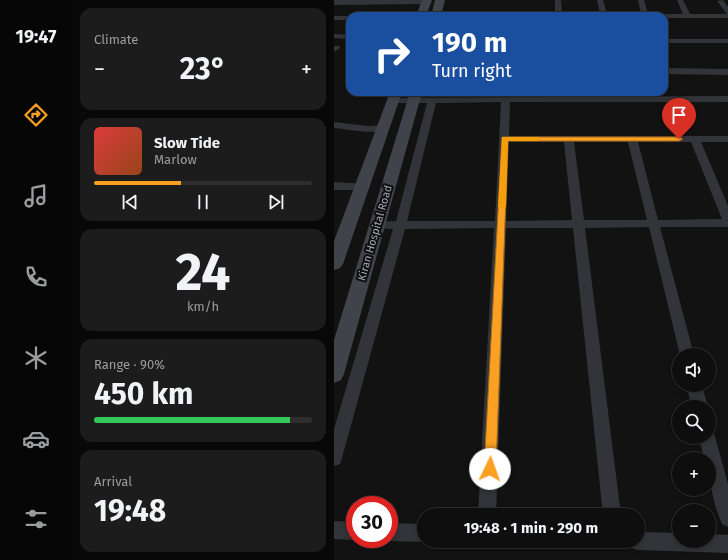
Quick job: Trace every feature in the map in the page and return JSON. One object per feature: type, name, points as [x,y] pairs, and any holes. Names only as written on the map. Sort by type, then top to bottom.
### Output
[{"type":"main road","points":[[422,12],[426,0]]},
{"type":"main road","points":[[437,12],[440,0]]},
{"type":"main road","points":[[334,264],[395,96]]},
{"type":"main road","name":"Kiran Hospital Road","points":[[334,374],[415,96]]},
{"type":"street","points":[[334,2],[426,0]]},
{"type":"street","points":[[558,0],[559,12]]},
{"type":"street","points":[[600,1],[603,12]]},
{"type":"street","points":[[640,1],[644,12]]},
{"type":"street","points":[[680,1],[688,16]]},
{"type":"street","points":[[720,1],[728,12]]},
{"type":"street","points":[[668,16],[728,16]]},
{"type":"street","points":[[334,18],[346,18]]},
{"type":"street","points":[[334,36],[346,37]]},
{"type":"street","points":[[668,41],[728,41]]},
{"type":"street","points":[[668,71],[728,72]]},
{"type":"street","points":[[395,96],[415,96],[432,100],[728,99]]},
{"type":"street","points":[[334,458],[401,223],[432,100]]},
{"type":"street","points":[[487,508],[502,224],[506,100]]},
{"type":"street","points":[[334,125],[368,129],[383,128]]},
{"type":"street","points":[[505,139],[728,139]]},
{"type":"street","points":[[569,139],[611,508]]},
{"type":"street","points":[[632,139],[685,348]]},
{"type":"street","points":[[378,224],[728,222],[695,139]]},
{"type":"street","points":[[334,186],[361,188]]},
{"type":"street","points":[[710,444],[728,518]]},
{"type":"street","points":[[334,530],[346,531]]},
{"type":"street","points":[[398,532],[417,533]]},
{"type":"street","points":[[645,541],[728,544]]},
{"type":"slow traffic","points":[[502,207],[505,139],[538,139]]},
{"type":"route","points":[[490,469],[505,139],[679,139]]}]
